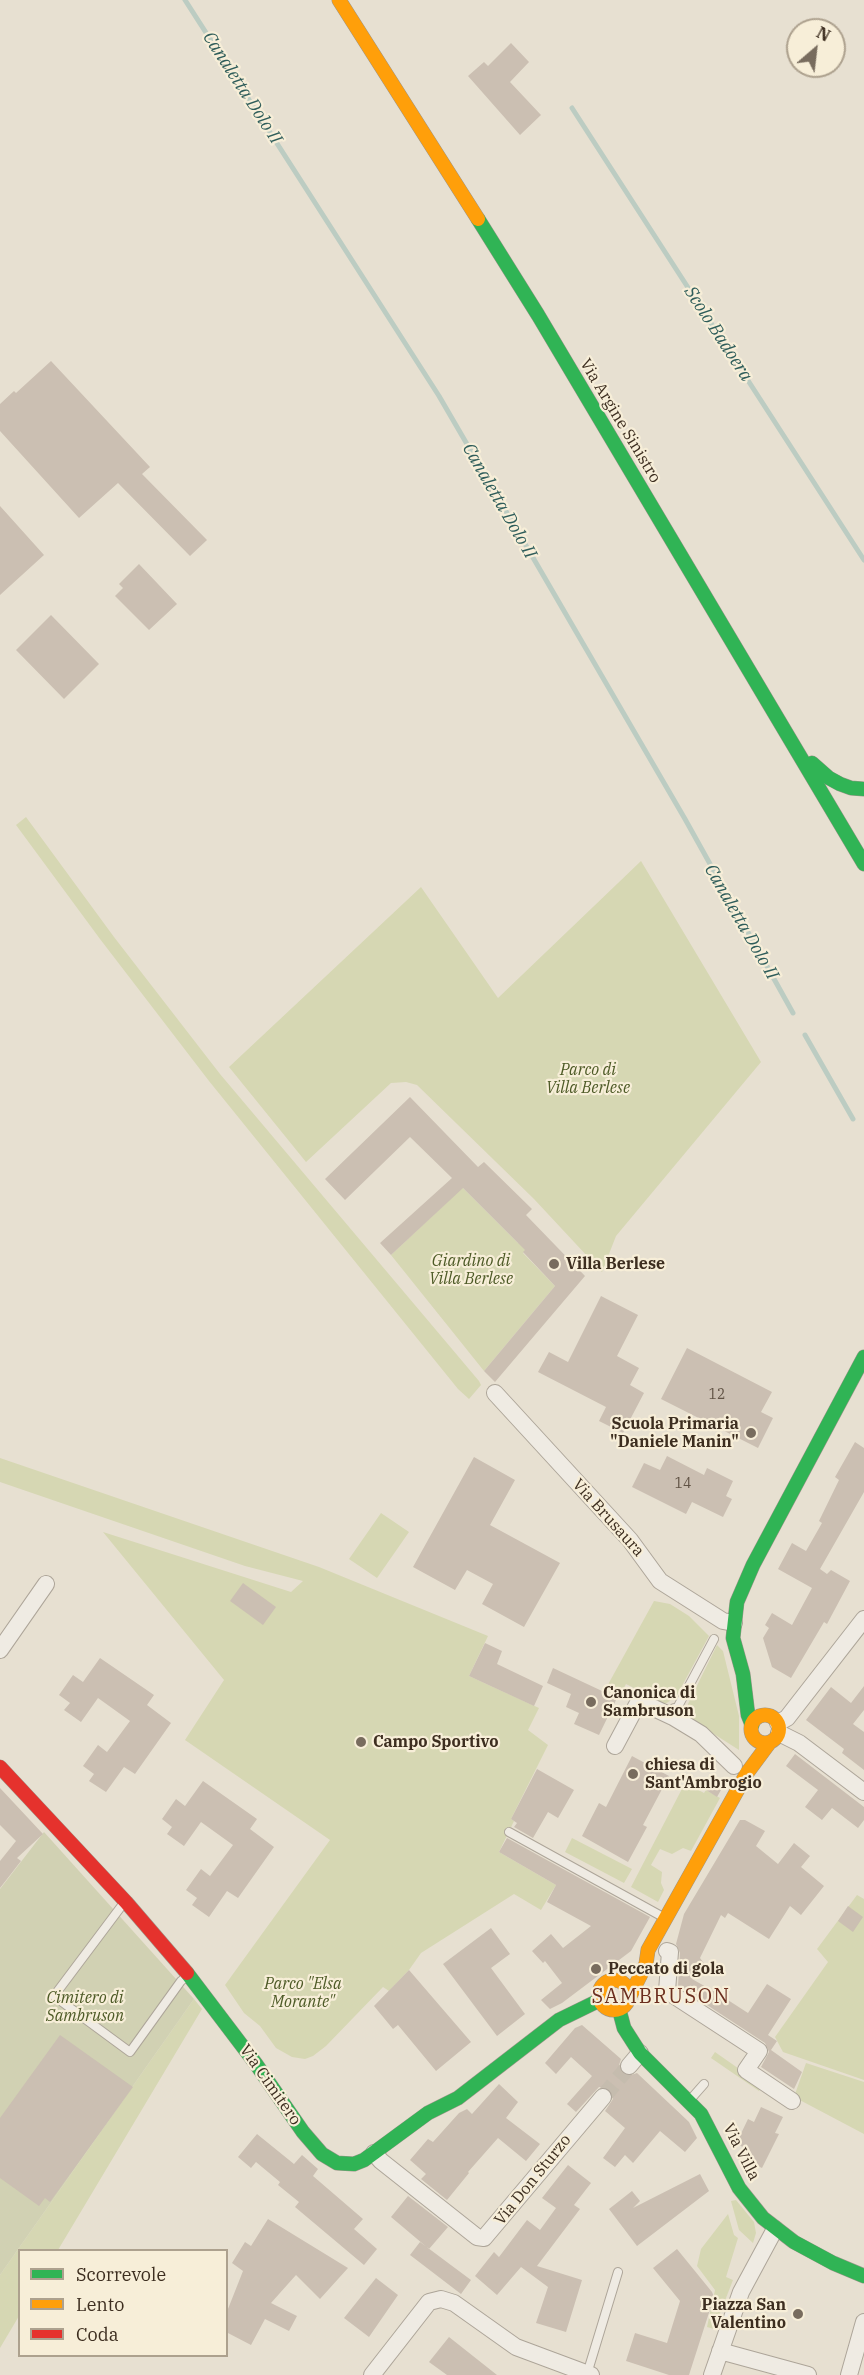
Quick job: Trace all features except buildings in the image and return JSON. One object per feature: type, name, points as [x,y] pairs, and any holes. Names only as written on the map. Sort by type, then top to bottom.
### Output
[{"type":"street","name":"Via Argine Sinistro","points":[[339,0],[538,315],[797,749],[853,835],[864,864]]},
{"type":"street","points":[[797,749],[829,778],[851,788],[864,789]]},
{"type":"street","points":[[775,1729],[743,1674],[735,1649],[734,1623],[740,1594],[753,1565],[863,1361]]},
{"type":"street","name":"Via Brusaura","points":[[495,1394],[630,1540],[660,1581],[723,1621],[734,1623]]},
{"type":"street","points":[[0,1650],[46,1584]]},
{"type":"street","points":[[741,1769],[787,1718],[864,1618]]},
{"type":"street","points":[[743,1674],[745,1700],[752,1729],[758,1741],[775,1729]]},
{"type":"street","points":[[615,1746],[639,1701],[674,1714],[741,1769]]},
{"type":"street","points":[[648,1950],[626,1965],[599,1993],[600,2000],[606,2008],[619,2009],[627,2003],[646,1964],[648,1950],[741,1769],[752,1729],[761,1716],[775,1729],[799,1743],[864,1792]]},
{"type":"street","name":"Via Cimitero","points":[[0,1767],[126,1902],[189,1976],[256,2064],[303,2132],[322,2154],[337,2163],[354,2164],[374,2153],[428,2113],[458,2098],[559,2020],[600,2000]]},
{"type":"street","points":[[667,1951],[670,1952],[668,1991],[759,2051],[746,2070],[792,2101]]},
{"type":"street","points":[[608,1982],[612,1980],[622,1983],[626,1987],[629,1998]]},
{"type":"street","name":"Via Villa","points":[[619,2009],[635,2060],[689,2102],[708,2123],[739,2188],[763,2218],[794,2242],[833,2263],[864,2276]]},
{"type":"street","name":"Via Don Sturzo","points":[[374,2153],[477,2237],[484,2238],[603,2097]]},
{"type":"street","points":[[712,2375],[747,2279],[775,2229]]},
{"type":"street","points":[[372,2375],[429,2302],[441,2299],[454,2303],[516,2347],[588,2375]]},
{"type":"street","points":[[849,2375],[864,2322]]},
{"type":"street","points":[[720,2352],[808,2375]]},
{"type":"lane","points":[[674,1714],[714,1639]]},
{"type":"lane","points":[[509,1832],[666,1918]]},
{"type":"lane","points":[[126,1902],[54,1996],[130,2052],[181,1981],[189,1976]]},
{"type":"lane","points":[[689,2102],[704,2084]]},
{"type":"lane","points":[[588,2375],[618,2272]]},
{"type":"green space","points":[[26,817],[114,937],[220,1074],[479,1381],[481,1385],[469,1399],[458,1389],[209,1081],[100,939],[16,825]]},
{"type":"green space","name":"Parco di Villa Berlese","points":[[641,861],[761,1062],[616,1236],[602,1272],[534,1199],[417,1085],[406,1082],[391,1083],[306,1162],[229,1067],[421,887],[498,998]]},
{"type":"green space","name":"Giardino di Villa Berlese","points":[[460,1185],[518,1243],[531,1244],[523,1253],[555,1286],[484,1371],[391,1255],[445,1204],[444,1199]]},
{"type":"green space","name":"Parco \"Elsa Morante\"","points":[[0,1458],[319,1567],[488,1636],[469,1676],[539,1708],[528,1730],[548,1745],[511,1819],[514,1821],[499,1852],[556,1885],[541,1910],[514,1894],[421,1953],[389,1991],[383,1987],[326,2046],[313,2056],[305,2059],[292,2057],[276,2048],[260,2026],[244,2013],[225,1985],[330,1840],[185,1740],[224,1680],[103,1532],[291,1592],[303,1581],[245,1566],[0,1482]]},
{"type":"green space","points":[[381,1513],[409,1532],[377,1578],[349,1559]]},
{"type":"green space","points":[[654,1601],[670,1604],[689,1616],[709,1636],[676,1697],[665,1704],[626,1684],[619,1697],[605,1690]]},
{"type":"green space","points":[[717,1645],[723,1651],[739,1716],[739,1750],[686,1714],[686,1708]]},
{"type":"green space","points":[[685,1783],[704,1793],[706,1790],[720,1798],[691,1851],[683,1848],[672,1854],[660,1849],[651,1865],[662,1872],[661,1883],[664,1890],[658,1902],[631,1887]]},
{"type":"green space","name":"Cimitero di Sambruson","points":[[44,1832],[194,1999],[0,2275],[0,1889]]},
{"type":"green space","points":[[572,1838],[632,1869],[624,1883],[565,1852]]},
{"type":"green space","points":[[857,1895],[864,1899],[864,2080],[783,2052],[775,2037],[828,1962],[817,1949]]},
{"type":"green space","points":[[194,1999],[202,2009],[59,2249],[18,2249]]},
{"type":"green space","points":[[715,2052],[762,2085],[759,2091],[711,2058]]},
{"type":"green space","points":[[806,2063],[864,2082],[864,2134],[794,2097]]},
{"type":"green space","points":[[736,2200],[754,2222],[756,2233],[753,2243],[739,2230],[731,2201]]},
{"type":"green space","points":[[728,2214],[734,2235],[738,2238],[726,2277],[733,2280],[714,2329],[707,2327],[715,2290],[697,2266],[701,2249]]},
{"type":"green space","points":[[18,2249],[18,2318],[0,2348],[0,2275]]},
{"type":"waterway","name":"Canaletta Dolo II","points":[[185,0],[439,396],[685,819],[793,1013]]},
{"type":"waterway","name":"Scolo Badoera","points":[[572,108],[864,560]]},
{"type":"waterway","name":"Canaletta Dolo II","points":[[805,1035],[853,1119]]},
{"type":"tunnel","points":[[603,2097],[629,2066]]},
{"type":"traffic: fast","points":[[478,219],[538,315],[864,864]]},
{"type":"traffic: fast","points":[[812,763],[829,778],[840,784],[864,789]]},
{"type":"traffic: fast","points":[[752,1725],[748,1715],[743,1674],[733,1638],[737,1602],[753,1565],[864,1357]]},
{"type":"traffic: fast","points":[[187,1973],[256,2064],[303,2132],[322,2154],[337,2163],[354,2164],[364,2160],[428,2113],[458,2098],[559,2020],[600,2000]]},
{"type":"traffic: fast","points":[[619,2009],[624,2028],[640,2053],[701,2114],[739,2188],[763,2218],[794,2242],[833,2263],[864,2276]]},
{"type":"traffic: slow","points":[[339,0],[478,219]]},
{"type":"traffic: slow","points":[[765,1715],[775,1719],[779,1729],[775,1739],[765,1743],[755,1739],[751,1729],[755,1719],[765,1715]]},
{"type":"traffic: slow","points":[[629,1998],[646,1964],[648,1950],[747,1773],[770,1742]]},
{"type":"traffic: slow","points":[[614,1980],[620,1981],[628,1989],[629,1995],[628,2001],[620,2009],[614,2010],[608,2009],[600,2001],[599,1995],[600,1989],[608,1981],[614,1980]]},
{"type":"traffic: jam","points":[[0,1767],[126,1902],[187,1973]]},
{"type":"place","name":"Villa Berlese","points":[[554,1264]]},
{"type":"place","name":"Scuola Primaria \"Daniele Manin\"","points":[[751,1433]]},
{"type":"place","name":"Canonica di Sambruson","points":[[591,1702]]},
{"type":"place","name":"Campo Sportivo","points":[[361,1742]]},
{"type":"place","name":"chiesa di Sant'Ambrogio","points":[[633,1774]]},
{"type":"place","name":"Peccato di gola","points":[[596,1969]]},
{"type":"place","name":"Piazza San Valentino","points":[[798,2314]]},
{"type":"district","name":"SAMBRUSON","points":[[661,1997]]}]
